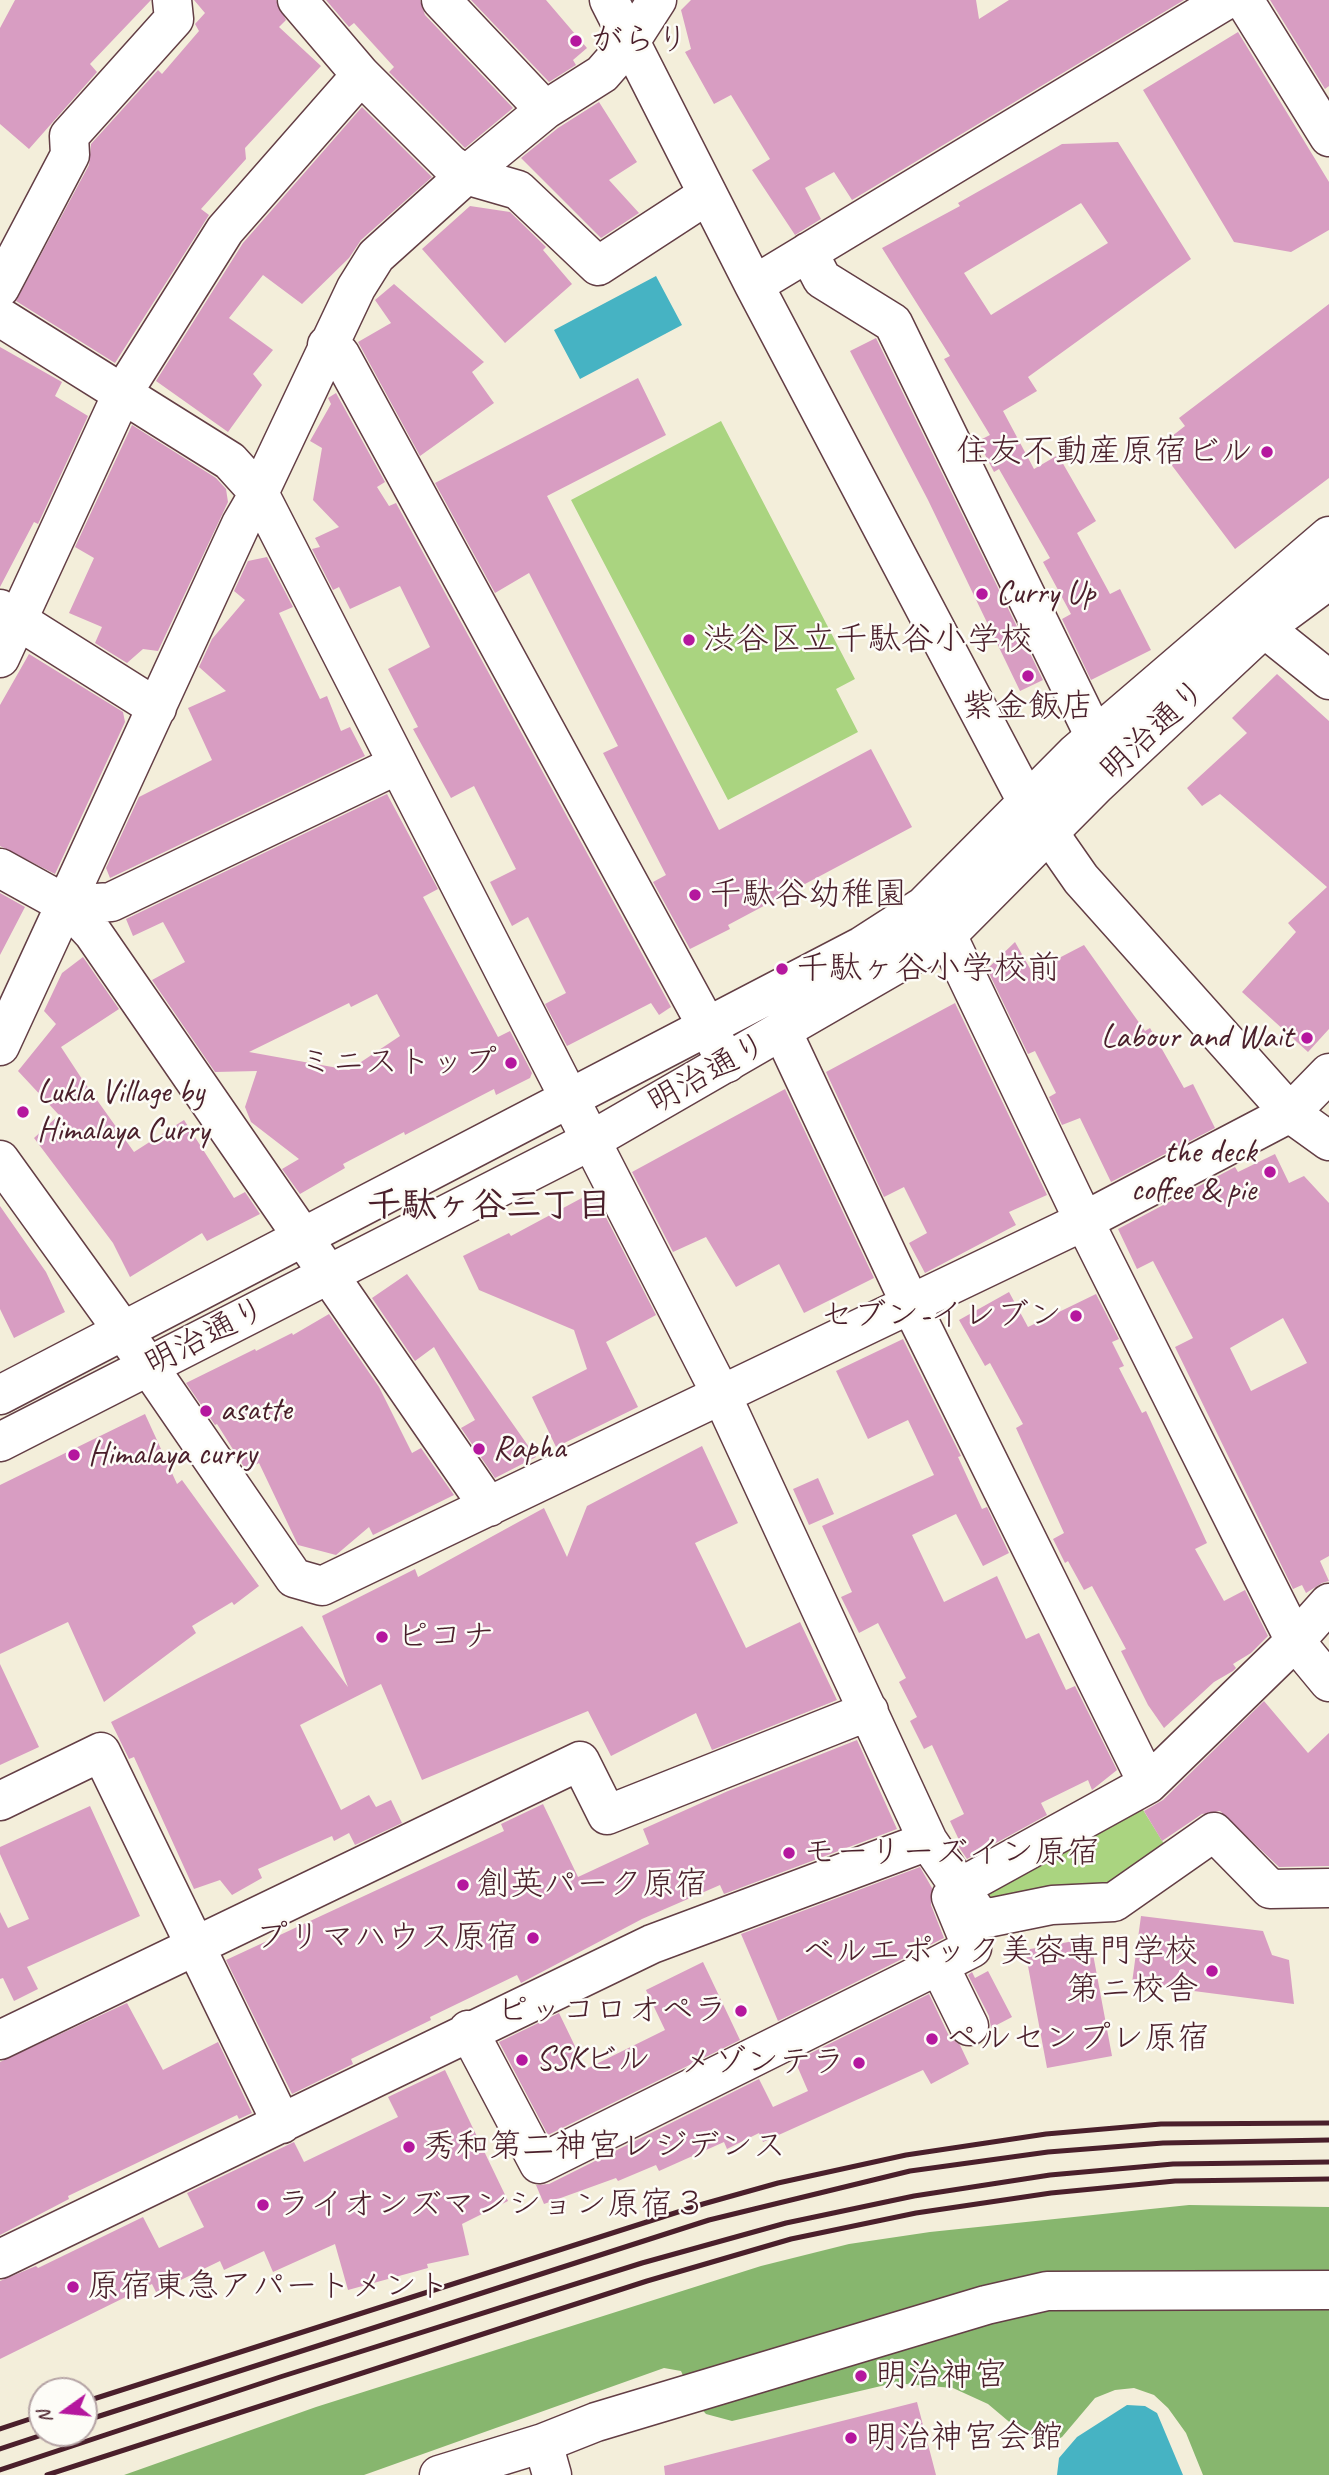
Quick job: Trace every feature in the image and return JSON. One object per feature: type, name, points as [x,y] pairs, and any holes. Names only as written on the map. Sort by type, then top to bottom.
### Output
[{"type":"street","points":[[0,288],[71,155],[69,136],[174,19],[172,0]]},
{"type":"street","points":[[298,0],[361,75],[450,164],[466,175],[518,190],[598,266],[707,195]]},
{"type":"street","points":[[442,0],[545,110]]},
{"type":"street","points":[[609,0],[754,285],[1026,800],[1048,836],[1082,879],[1290,1113],[1329,1141]]},
{"type":"street","points":[[0,1046],[241,524],[260,493],[327,345],[376,256],[466,175],[545,110],[602,74],[631,42],[657,0]]},
{"type":"street","points":[[754,285],[1226,0]]},
{"type":"street","points":[[1244,0],[1329,137]]},
{"type":"street","points":[[0,658],[9,614],[122,394],[225,230],[361,75]]},
{"type":"street","points":[[808,252],[822,279],[893,323],[1095,737]]},
{"type":"street","points":[[0,317],[230,461],[260,493],[722,1396],[928,1841],[977,1913],[988,1918],[1052,1905],[1114,1902],[1214,1832],[1270,1889],[1329,1888]]},
{"type":"street","points":[[327,345],[340,354],[727,1063]]},
{"type":"street","name":"明治通り","points":[[0,1395],[863,946],[924,906],[1026,800],[1095,737],[1329,536]]},
{"type":"street","name":"明治通り","points":[[0,1442],[592,1140],[783,1033],[947,935],[1096,785],[1264,628],[1329,580]]},
{"type":"street","points":[[9,614],[157,708]]},
{"type":"street","points":[[1264,628],[1329,680]]},
{"type":"street","points":[[67,905],[111,902],[397,765]]},
{"type":"street","points":[[0,868],[67,905],[93,933],[326,1275],[489,1507]]},
{"type":"street","points":[[947,935],[1084,1221],[1295,1641],[1329,1682]]},
{"type":"street","points":[[783,1033],[910,1303],[1148,1784]]},
{"type":"street","points":[[0,1160],[149,1367],[294,1578],[322,1586],[1084,1221],[1290,1113],[1329,1073]]},
{"type":"street","points":[[468,2030],[539,2164],[972,1948],[951,1897],[961,1887],[1148,1784],[1295,1641],[1329,1603]]},
{"type":"street","points":[[0,2040],[580,1761],[607,1815],[869,1712]]},
{"type":"street","points":[[0,1801],[101,1752],[282,2124]]},
{"type":"street","points":[[0,2259],[282,2124],[468,2030],[652,1944],[928,1841]]},
{"type":"street","points":[[939,1965],[969,2026]]},
{"type":"street","points":[[439,2475],[547,2459],[596,2422],[986,2305],[1047,2291],[1329,2290]]},
{"type":"green space","points":[[721,421],[855,679],[836,689],[858,732],[728,800],[571,500]]},
{"type":"green space","points":[[1137,1800],[1169,1852],[1122,1886],[989,1907],[975,1889]]},
{"type":"green space","name":"明治神宮","points":[[1189,2205],[1329,2207],[1329,2475],[1203,2475],[1186,2433],[1168,2408],[1154,2395],[1134,2388],[1115,2390],[1095,2398],[1062,2437],[1052,2442],[1039,2442],[1020,2431],[988,2404],[953,2388],[894,2383],[732,2421],[706,2414],[695,2402],[681,2371],[664,2368],[364,2475],[124,2475],[316,2407],[761,2266],[849,2244],[930,2232]]},
{"type":"water","points":[[656,276],[682,325],[580,379],[554,330]]},
{"type":"water","points":[[1127,2405],[1145,2406],[1157,2413],[1183,2475],[1057,2475],[1059,2458],[1077,2437]]},
{"type":"building","points":[[15,0],[151,0],[90,64],[97,72],[29,149],[0,124],[0,28]]},
{"type":"building","points":[[194,0],[276,0],[286,20],[279,27],[321,66],[245,148],[246,159],[201,209],[209,215],[115,363],[16,301],[89,165],[91,144],[158,70],[162,74],[199,31],[195,24],[205,13]]},
{"type":"building","points":[[326,0],[420,0],[425,15],[513,108],[465,148],[389,72],[394,67],[354,23],[349,27]]},
{"type":"building","points":[[471,0],[546,0],[587,48],[573,60],[576,65],[549,82]]},
{"type":"building","points":[[691,0],[976,0],[979,19],[1009,0],[1184,0],[852,200],[834,172],[805,188],[821,219],[795,235],[752,170],[770,159],[731,95],[714,104],[685,52],[691,49],[681,10]]},
{"type":"building","points":[[1270,0],[1329,0],[1329,86],[1325,89]]},
{"type":"building","points":[[1238,32],[1329,182],[1329,230],[1291,252],[1234,242],[1143,90]]},
{"type":"building","points":[[599,102],[637,162],[609,180],[639,213],[601,238],[521,158],[558,128]]},
{"type":"building","points":[[362,107],[432,177],[361,240],[349,258],[302,304],[263,275],[229,318],[273,350],[253,374],[262,385],[228,432],[156,381],[243,243]]},
{"type":"building","points":[[1118,142],[1191,259],[1028,377],[1037,391],[1003,411],[1034,469],[1058,455],[1096,521],[1077,533],[1110,594],[1120,589],[1151,650],[1091,680],[1062,619],[1071,614],[1043,562],[1050,558],[999,469],[994,472],[978,441],[990,435],[944,359],[950,356],[882,248],[960,206],[958,203],[1062,144]],"holes":[[[1081,203],[1108,243],[991,315],[964,273]]]},
{"type":"building","points":[[470,206],[510,212],[546,247],[543,250],[572,284],[505,343],[422,249]]},
{"type":"building","points":[[394,284],[484,362],[472,372],[494,403],[420,456],[358,342],[391,323],[375,300]]},
{"type":"building","name":"住友不動産原宿ビル","points":[[1329,304],[1329,478],[1235,549],[1158,447],[1185,426],[1179,418]]},
{"type":"building","points":[[876,338],[1043,680],[1020,691],[928,500],[850,351]]},
{"type":"building","points":[[0,347],[62,382],[55,396],[88,416],[38,524],[34,522],[0,587]]},
{"type":"building","points":[[638,378],[666,435],[547,496],[719,830],[871,749],[912,827],[728,925],[730,929],[690,949],[653,882],[666,875],[603,753],[618,746],[529,573],[495,593],[435,483]]},
{"type":"building","points":[[336,393],[385,482],[377,487],[389,506],[396,503],[671,1007],[659,1015],[651,1003],[567,1046],[545,1004],[566,993],[528,917],[512,926],[490,882],[516,869],[474,786],[451,798],[413,729],[418,727],[388,669],[430,647],[400,586],[350,609],[339,587],[333,590],[312,549],[320,547],[315,538],[339,527],[313,500],[322,448],[310,441],[331,404],[328,398]]},
{"type":"building","points":[[132,425],[216,478],[226,489],[228,502],[158,651],[143,649],[127,663],[95,643],[102,627],[69,613],[94,558],[75,547]]},
{"type":"building","points":[[267,557],[293,607],[279,613],[320,699],[327,696],[341,731],[350,727],[365,756],[110,878],[106,868],[139,797],[212,760],[188,708],[226,691],[199,667],[212,639],[245,600],[234,591],[248,561]]},
{"type":"building","points":[[29,654],[123,712],[125,722],[55,874],[0,846],[0,705]]},
{"type":"building","points":[[1277,674],[1329,721],[1329,1029],[1308,1052],[1242,992],[1296,932],[1288,923],[1327,887],[1220,794],[1202,806],[1187,788],[1247,733],[1232,718]]},
{"type":"building","points":[[387,794],[438,889],[423,897],[498,1037],[510,1031],[532,1073],[530,1078],[496,1095],[494,1089],[405,1135],[404,1132],[343,1164],[345,1168],[300,1194],[282,1169],[299,1159],[251,1122],[245,1107],[257,1071],[215,1072],[152,980],[185,962],[163,922],[133,936],[126,919]],"holes":[[[377,994],[400,1036],[349,1070],[249,1052],[349,1003],[351,1007]]]},
{"type":"building","points":[[0,893],[25,907],[0,955]]},
{"type":"building","points":[[1015,942],[1032,972],[1084,945],[1145,1031],[1150,1028],[1184,1088],[1193,1084],[1215,1128],[1111,1182],[1080,1118],[1062,1125],[1049,1097],[1056,1093],[1035,1051],[1028,1054],[987,969]]},
{"type":"building","points":[[83,957],[119,1009],[61,1047],[82,1079],[134,1152],[184,1120],[234,1198],[245,1192],[260,1214],[207,1241],[202,1233],[130,1277],[113,1243],[34,1138],[59,1115],[18,1071],[56,1024],[44,1011],[62,973]]},
{"type":"building","points":[[955,1003],[1047,1195],[1009,1212],[1016,1225],[925,1273],[909,1243],[927,1233],[904,1187],[884,1197],[826,1072]]},
{"type":"building","points":[[785,1089],[874,1278],[804,1313],[779,1264],[736,1287],[706,1237],[673,1252],[632,1172]]},
{"type":"building","points":[[1275,1154],[1289,1183],[1304,1176],[1329,1203],[1329,1556],[1320,1561],[1329,1581],[1306,1593],[1302,1585],[1293,1589],[1175,1347],[1193,1338],[1153,1261],[1137,1269],[1118,1229],[1235,1167],[1238,1172]],"holes":[[[1283,1318],[1307,1363],[1251,1391],[1230,1348]]]},
{"type":"building","points":[[593,1192],[656,1315],[606,1342],[638,1407],[556,1447],[532,1397],[587,1369],[574,1330],[479,1290],[463,1256],[509,1233],[511,1236]]},
{"type":"building","points":[[0,1206],[46,1272],[65,1312],[14,1338],[0,1309]]},
{"type":"building","points":[[407,1274],[536,1457],[495,1478],[461,1428],[475,1420],[434,1347],[415,1361],[372,1298]]},
{"type":"building","points":[[1009,1292],[1028,1327],[1096,1294],[1119,1339],[1112,1342],[1124,1366],[1119,1368],[1142,1413],[1146,1411],[1207,1543],[1195,1549],[1224,1601],[1245,1590],[1268,1636],[1251,1653],[1233,1664],[1236,1668],[1233,1671],[1214,1682],[1164,1728],[1148,1705],[1121,1651],[1126,1649],[1092,1586],[1084,1590],[1068,1561],[1065,1563],[1053,1539],[1064,1533],[1016,1428],[1023,1424],[990,1363],[985,1366],[959,1320]]},
{"type":"building","points":[[329,1314],[379,1387],[412,1453],[421,1448],[454,1495],[373,1535],[369,1527],[336,1555],[298,1545],[259,1463],[246,1470],[217,1424],[215,1425],[186,1383],[255,1349],[256,1351],[292,1333],[293,1335]]},
{"type":"building","points":[[903,1339],[961,1456],[958,1457],[982,1509],[987,1507],[1009,1553],[983,1566],[956,1514],[912,1535],[944,1602],[997,1576],[1026,1639],[1039,1633],[1066,1690],[1075,1686],[1117,1770],[1092,1790],[1088,1780],[1041,1803],[1047,1815],[967,1859],[956,1843],[960,1842],[950,1821],[964,1814],[932,1745],[924,1749],[910,1721],[917,1717],[899,1682],[906,1678],[878,1623],[859,1633],[841,1597],[852,1592],[822,1526],[934,1475],[908,1420],[868,1439],[836,1371]]},
{"type":"building","points":[[145,1414],[177,1484],[182,1480],[259,1586],[234,1605],[232,1602],[192,1626],[196,1633],[104,1702],[68,1622],[0,1654],[0,1485]]},
{"type":"building","points":[[702,1446],[738,1523],[695,1543],[746,1648],[800,1622],[837,1700],[712,1750],[696,1713],[611,1756],[588,1711],[422,1780],[381,1684],[300,1725],[341,1810],[369,1795],[376,1807],[391,1800],[402,1823],[355,1845],[349,1833],[334,1841],[332,1836],[258,1869],[262,1878],[232,1895],[220,1880],[194,1889],[134,1757],[129,1759],[111,1722],[302,1626],[348,1687],[322,1616],[415,1569],[418,1577],[544,1508],[567,1557],[587,1506]]},
{"type":"building","points":[[818,1478],[834,1514],[809,1525],[793,1489]]},
{"type":"building","points":[[0,1664],[39,1747],[0,1765]]},
{"type":"building","points":[[1264,1701],[1308,1753],[1329,1733],[1329,1866],[1279,1867],[1220,1811],[1202,1814],[1162,1841],[1144,1811],[1163,1800]]},
{"type":"building","points":[[857,1740],[897,1829],[724,1894],[720,1885],[642,1919],[521,1983],[517,1975],[430,2017],[431,2020],[351,2059],[353,2064],[292,2094],[226,1960],[504,1831],[501,1824],[543,1804],[578,1877],[649,1844],[643,1829],[728,1791]]},
{"type":"building","points":[[90,1806],[140,1916],[27,1967],[38,1989],[14,2001],[3,1978],[0,1979],[0,1912],[8,1928],[29,1919],[0,1854],[0,1847]]},
{"type":"building","points":[[920,1867],[932,1888],[931,1905],[944,1938],[778,2021],[741,1934]]},
{"type":"building","name":"ベルエポック美容専門学校 第ニ校舎","points":[[1141,1916],[1263,1931],[1272,1955],[1289,1960],[1294,2004],[1132,1983]]},
{"type":"building","points":[[1090,1938],[1112,2056],[1047,2068],[1025,1950]]},
{"type":"building","points":[[703,1962],[740,2040],[548,2135],[499,2042],[559,2013],[586,2069],[665,2030],[646,1990]]},
{"type":"building","points":[[988,1971],[1012,2017],[991,2028],[989,2016],[968,1975],[972,1972],[975,1978]]},
{"type":"building","points":[[929,1994],[949,2036],[960,2045],[969,2064],[931,2084],[923,2070],[763,2142],[759,2133],[727,2149],[724,2142],[659,2171],[656,2165],[618,2181],[616,2178],[544,2204],[536,2185],[549,2184],[759,2079],[773,2107],[808,2091],[795,2061]]},
{"type":"building","points":[[127,2003],[163,2070],[218,2042],[252,2113],[239,2119],[237,2115],[68,2196],[69,2199],[0,2235],[0,2062]]},
{"type":"building","points":[[445,2070],[508,2201],[462,2224],[469,2255],[427,2264],[428,2268],[348,2290],[335,2244],[273,2272],[264,2251],[224,2270],[220,2261],[156,2292],[152,2284],[0,2359],[0,2281],[36,2266],[38,2268],[143,2217],[159,2248],[204,2227],[187,2193],[294,2142],[304,2162],[398,2117],[388,2097]]},
{"type":"building","name":"明治神宮会館","points":[[917,2402],[936,2475],[665,2475],[664,2466]]},
{"type":"railway","points":[[98,2398],[703,2204],[778,2183],[906,2155],[1046,2134],[1161,2124],[1329,2123]]},
{"type":"railway","points":[[98,2416],[709,2220],[910,2171],[1048,2152],[1163,2143],[1329,2140]]},
{"type":"railway","points":[[0,2470],[280,2377],[642,2263],[786,2223],[914,2196],[1050,2175],[1173,2164],[1329,2162]]},
{"type":"railway","points":[[47,2475],[647,2281],[791,2239],[916,2213],[1051,2193],[1175,2181],[1329,2179]]},
{"type":"railway","points":[[0,2429],[28,2420]]},
{"type":"railway","points":[[0,2449],[28,2440]]},
{"type":"place","name":"がらり","points":[[576,41]]},
{"type":"place","name":"住友不動産原宿ビル","points":[[1267,452]]},
{"type":"place","name":"Curry Up","points":[[982,594]]},
{"type":"place","name":"渋谷区立千駄谷小学校","points":[[689,640]]},
{"type":"place","name":"紫金飯店","points":[[1028,676]]},
{"type":"place","name":"千駄谷幼稚園","points":[[695,895]]},
{"type":"place","name":"千駄ヶ谷小学校前","points":[[782,969]]},
{"type":"place","name":"Labour and Wait","points":[[1307,1038]]},
{"type":"place","name":"ミニストップ","points":[[511,1063]]},
{"type":"place","name":"Lukla Village by Himalaya Curry","points":[[23,1112]]},
{"type":"place","name":"the deck coffee & pie","points":[[1270,1172]]},
{"type":"place","name":"セブン-イレブン","points":[[1076,1316]]},
{"type":"place","name":"asatte","points":[[206,1411]]},
{"type":"place","name":"Rapha","points":[[479,1449]]},
{"type":"place","name":"Himalaya curry","points":[[74,1455]]},
{"type":"place","name":"ピコナ","points":[[382,1637]]},
{"type":"place","name":"モーリーズイン原宿","points":[[789,1853]]},
{"type":"place","name":"創英パーク原宿","points":[[463,1885]]},
{"type":"place","name":"プリマハウス原宿","points":[[533,1938]]},
{"type":"place","name":"ベルエポック美容専門学校 第ニ校舎","points":[[1212,1971]]},
{"type":"place","name":"ピッコロオペラ","points":[[741,2011]]},
{"type":"place","name":"ペルセンプレ原宿","points":[[932,2039]]},
{"type":"place","name":"SSKビル","points":[[522,2060]]},
{"type":"place","name":"メゾンテラ","points":[[859,2063]]},
{"type":"place","name":"秀和第二神宮レジデンス","points":[[409,2147]]},
{"type":"place","name":"ライオンズマンション原宿３","points":[[263,2205]]},
{"type":"place","name":"原宿東急アパートメント","points":[[73,2287]]},
{"type":"place","name":"明治神宮","points":[[861,2376]]},
{"type":"place","name":"明治神宮会館","points":[[851,2438]]},
{"type":"district","name":"千駄ヶ谷三丁目","points":[[489,1207]]}]
